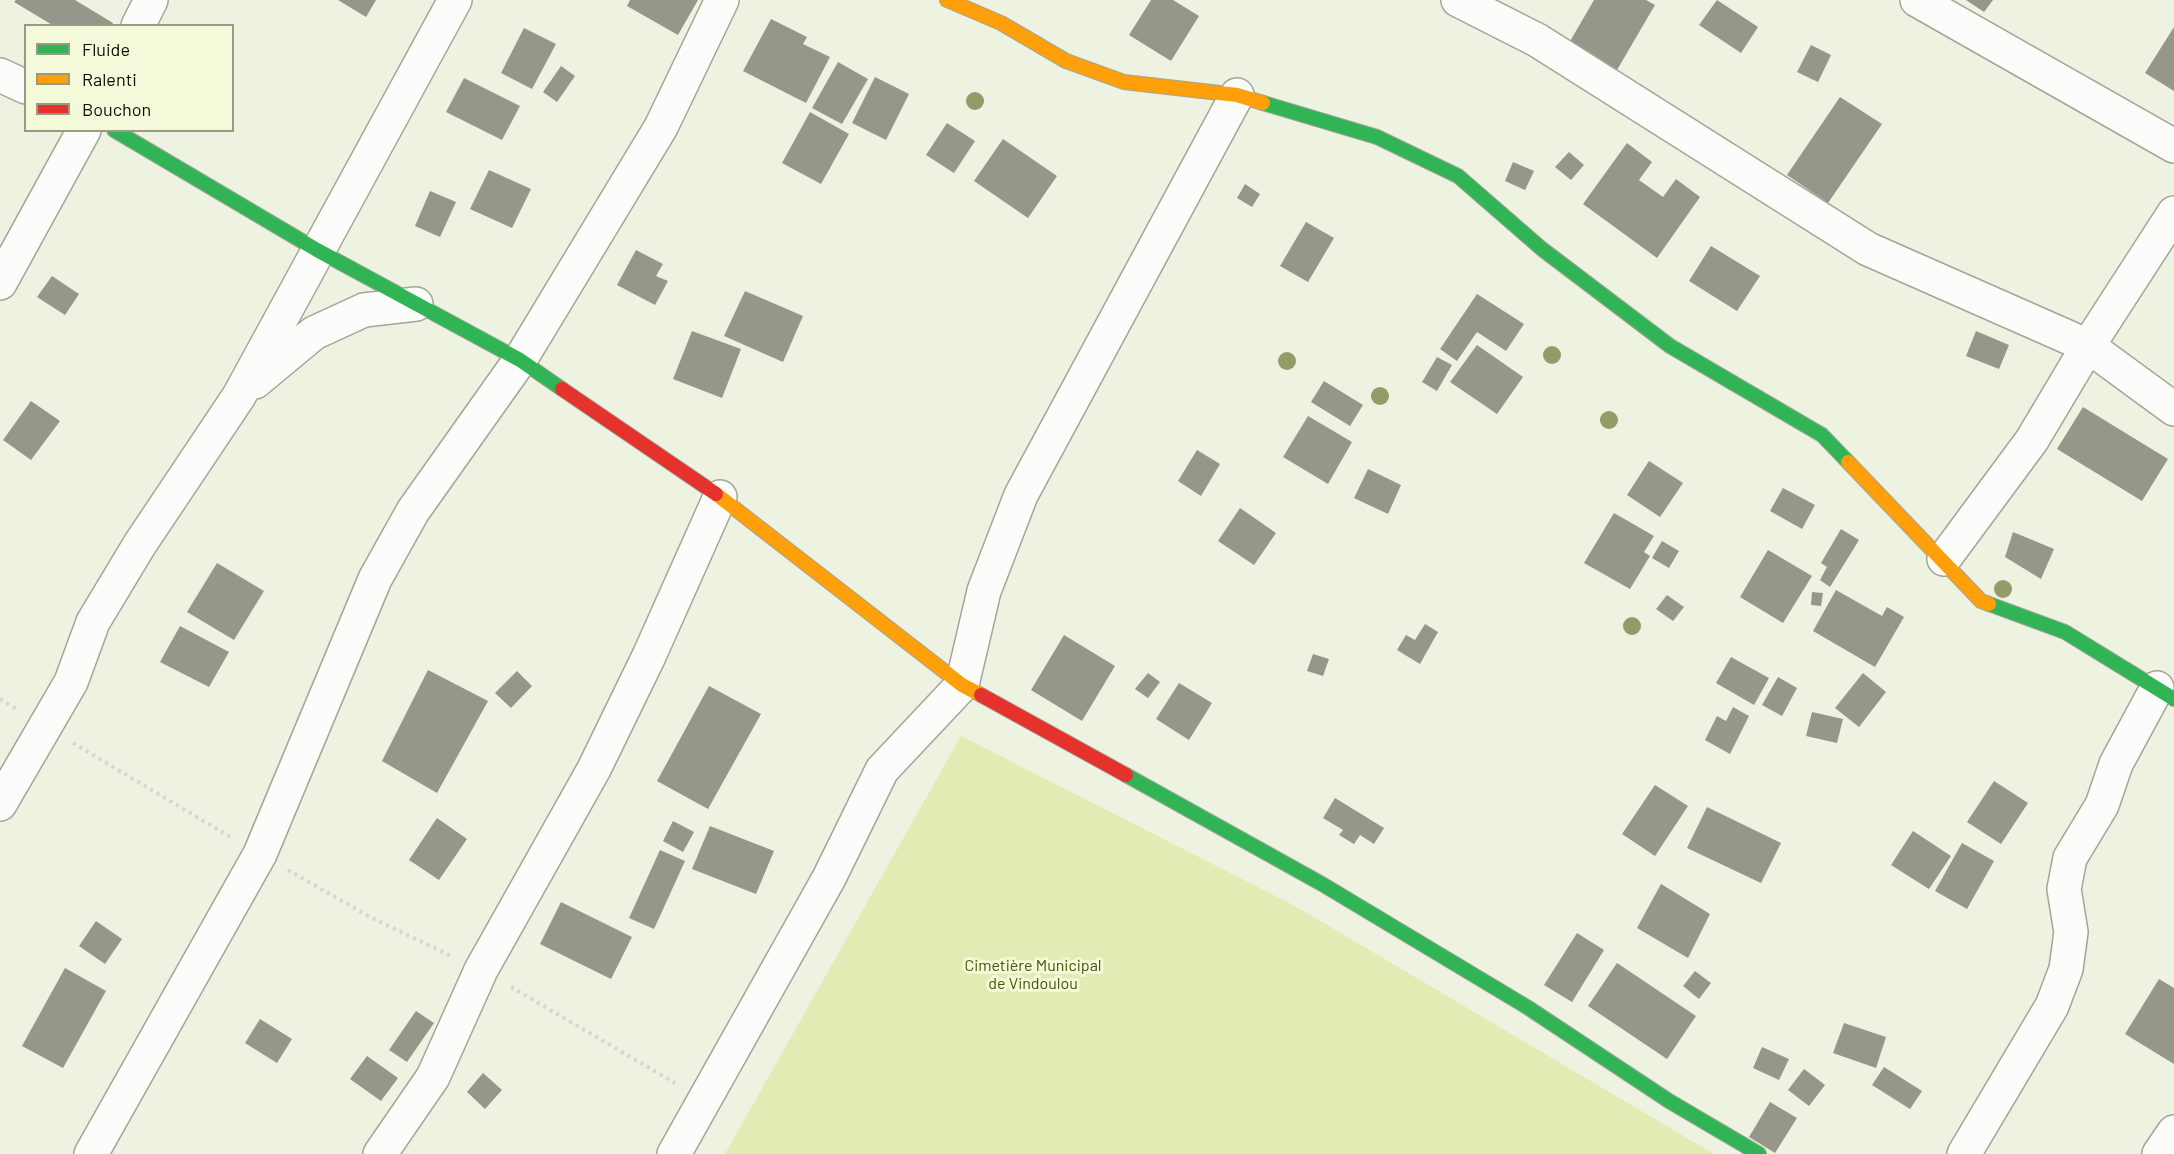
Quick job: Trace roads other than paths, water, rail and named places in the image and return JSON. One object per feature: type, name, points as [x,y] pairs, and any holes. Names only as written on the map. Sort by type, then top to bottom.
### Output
[{"type":"street","points":[[139,24],[151,0]]},
{"type":"street","points":[[0,804],[71,682],[93,622],[140,544],[239,396],[317,249],[455,0]]},
{"type":"street","points":[[91,1154],[260,854],[375,579],[413,511],[520,360],[661,127],[722,0]]},
{"type":"street","points":[[946,0],[1000,23],[1066,62],[1124,82],[1237,94],[1377,137],[1458,176],[1542,249],[1670,346],[1822,435],[1981,601],[2065,632],[2165,693],[2116,764],[2102,805],[2070,858],[2064,889],[2071,932],[2067,969],[2052,1006],[1964,1154]]},
{"type":"street","points":[[1458,0],[1537,40],[1868,249],[2088,346],[2174,409]]},
{"type":"street","points":[[1917,0],[2174,146]]},
{"type":"street","points":[[0,75],[24,86]]},
{"type":"street","points":[[674,1154],[829,878],[882,770],[962,685],[984,591],[1022,495],[1237,94]]},
{"type":"street","points":[[0,283],[83,132]]},
{"type":"street","points":[[118,132],[178,165],[317,249],[520,360],[720,497],[962,685],[1323,884],[1527,1006],[1669,1101],[1759,1154]]},
{"type":"street","points":[[1944,560],[2032,440],[2088,346],[2174,213]]},
{"type":"street","points":[[239,396],[314,333],[364,310],[416,304]]},
{"type":"street","points":[[380,1154],[433,1077],[481,970],[594,769],[649,656],[720,497]]},
{"type":"street","points":[[2159,1154],[2174,1132]]},
{"type":"park label","name":"Cimetière Municipal de Vindoulou","points":[[1033,975]]}]
